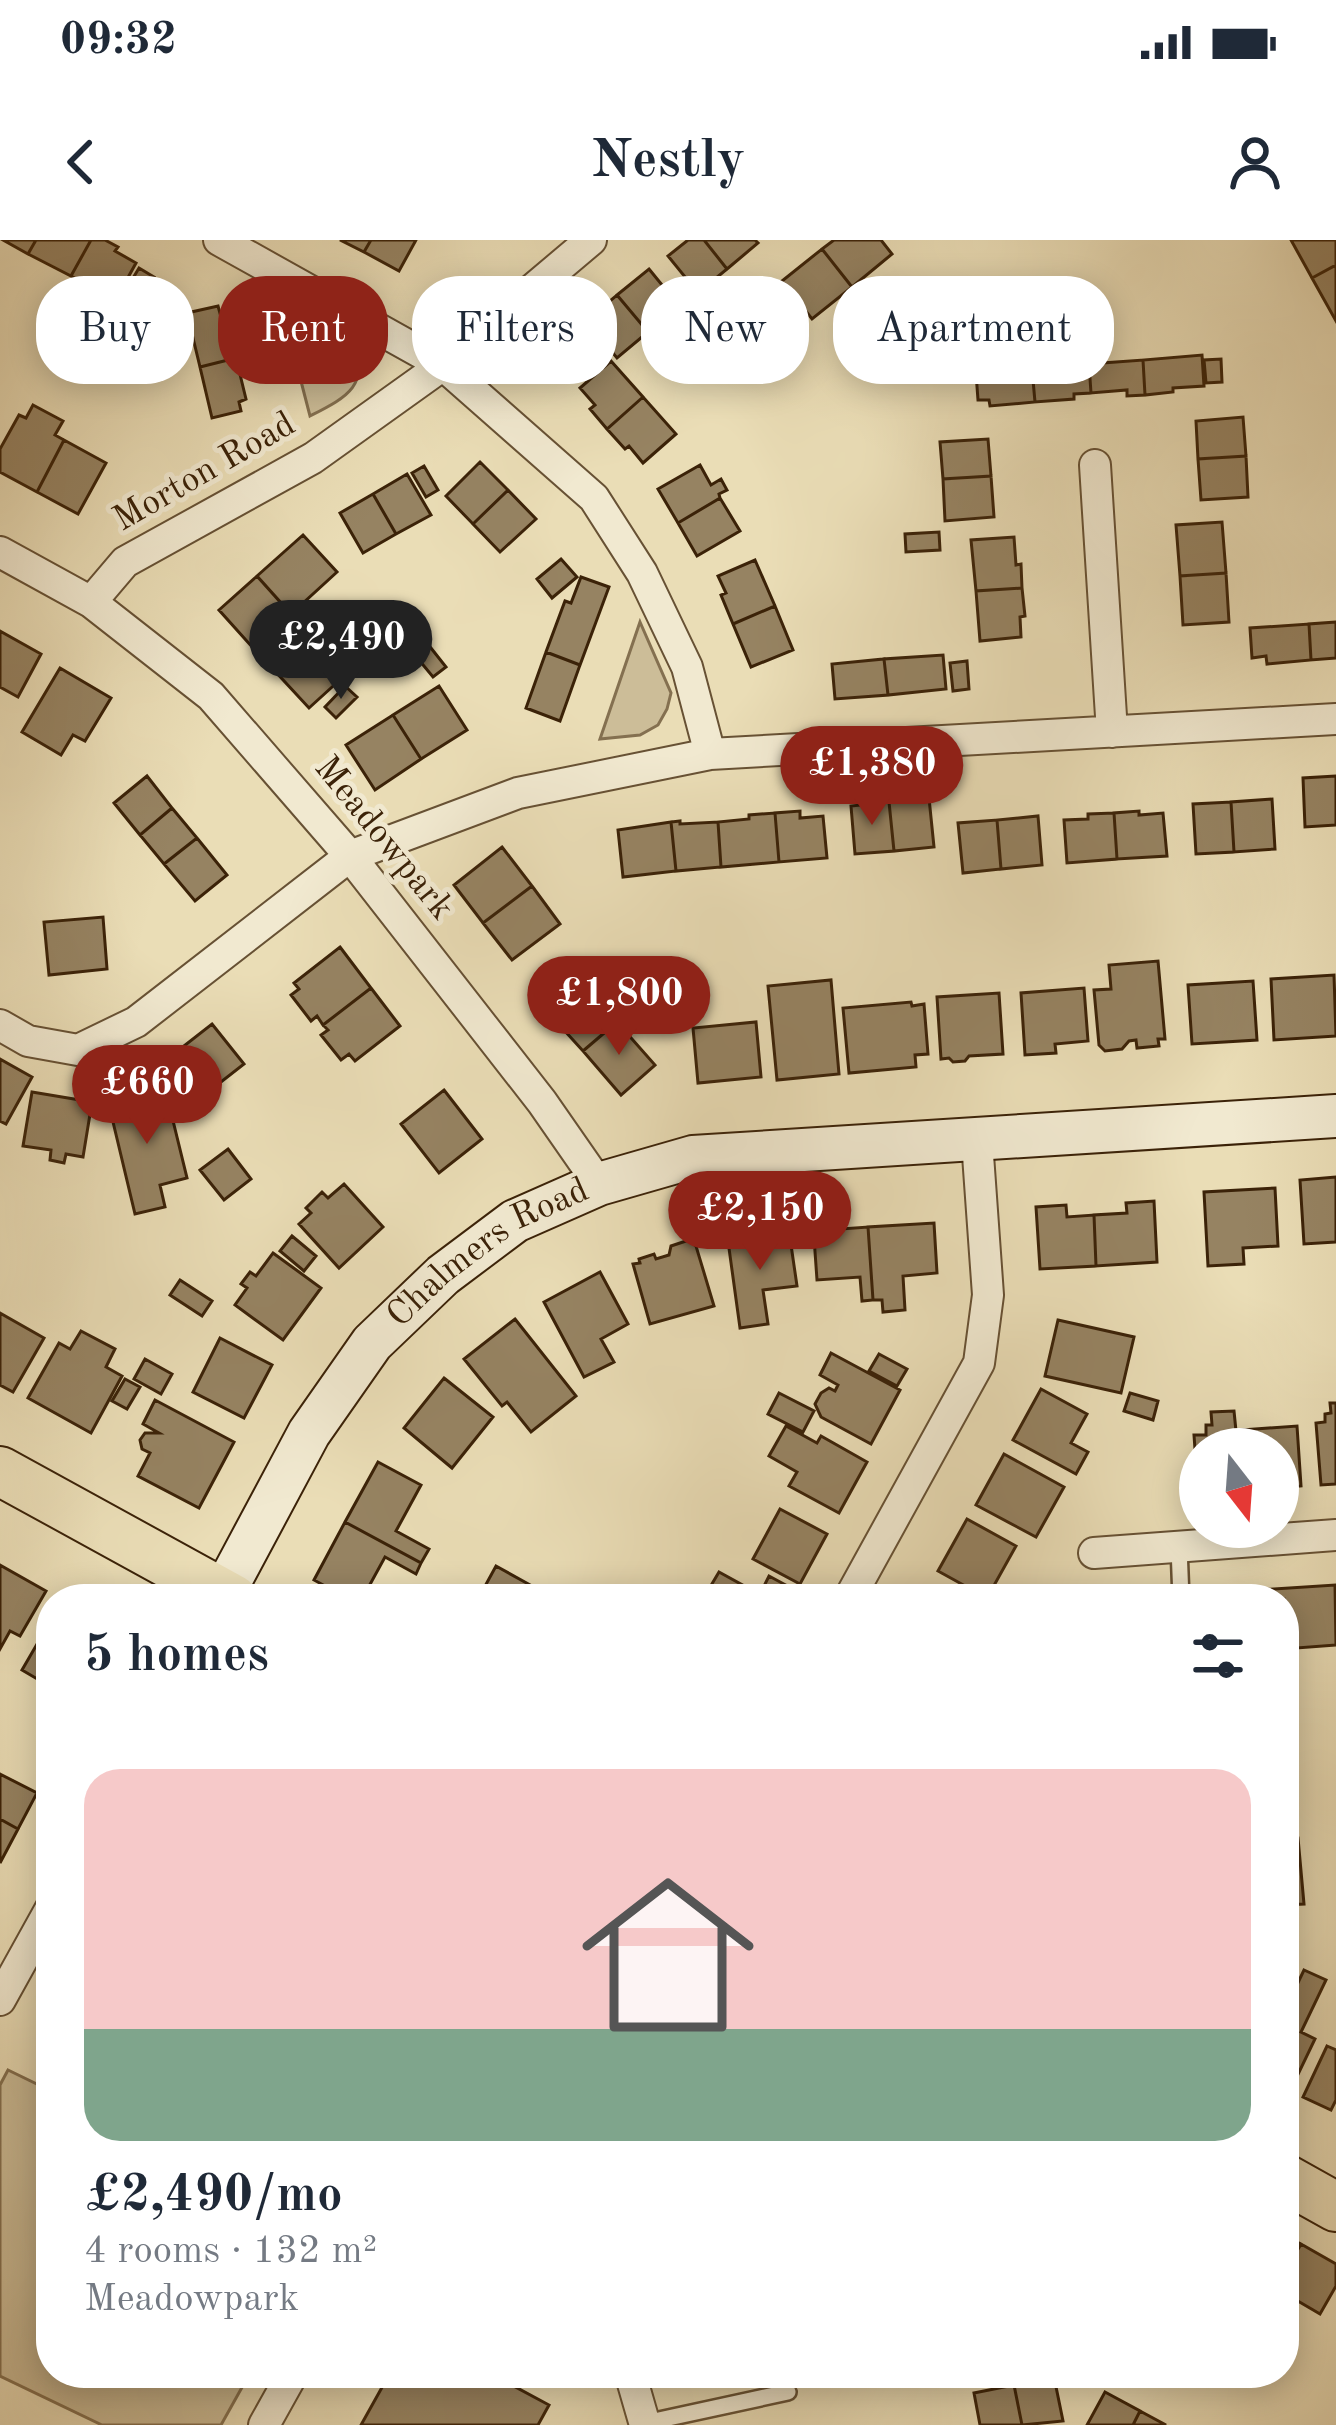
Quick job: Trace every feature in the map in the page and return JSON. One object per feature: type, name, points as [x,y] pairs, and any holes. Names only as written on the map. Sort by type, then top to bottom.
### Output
[{"type":"main road","points":[[0,1471],[203,1584]]},
{"type":"main road","points":[[1299,2186],[1336,2207]]},
{"type":"street","points":[[219,240],[412,348]]},
{"type":"street","name":"Morton Road","points":[[548,276],[591,240]]},
{"type":"street","name":"Morton Road","points":[[91,602],[125,562],[313,458],[416,384]]},
{"type":"street","points":[[464,384],[594,498],[642,573],[687,667],[710,754]]},
{"type":"street","points":[[1095,465],[1112,732]]},
{"type":"street","name":"Meadowpark","points":[[0,552],[91,602],[211,696],[350,856],[542,1102],[599,1184]]},
{"type":"street","points":[[0,1024],[28,1041],[78,1050],[136,1022],[350,856],[518,793],[710,754],[1336,718]]},
{"type":"street","name":"Chalmers Road","points":[[233,1584],[309,1433],[372,1343],[443,1275],[515,1221],[599,1184],[693,1157],[1336,1116]]},
{"type":"street","points":[[857,1584],[979,1363],[988,1295],[977,1141]]},
{"type":"street","points":[[1299,1538],[1336,1535]]},
{"type":"street","points":[[1094,1553],[1179,1546]]},
{"type":"street","points":[[0,2000],[36,1935]]},
{"type":"street","points":[[264,2425],[285,2388]]},
{"type":"street","points":[[634,2388],[645,2424]]},
{"type":"lane","points":[[1179,1548],[1180,1584]]},
{"type":"lane","points":[[645,2424],[788,2392]]},
{"type":"shaded area","points":[[302,384],[354,384],[344,396],[310,416]]},
{"type":"shaded area","points":[[640,622],[671,693],[667,709],[658,725],[640,735],[600,739]]},
{"type":"shaded area","points":[[8,2070],[36,2084],[36,2388],[242,2388],[221,2425],[102,2425],[0,2376],[0,2085]]},
{"type":"building","points":[[3,240],[36,240],[28,254]]},
{"type":"building","points":[[36,240],[91,240],[71,276],[28,254]]},
{"type":"building","points":[[91,240],[105,240],[136,263],[129,276],[71,276]]},
{"type":"building","points":[[340,240],[371,240],[364,252]]},
{"type":"building","points":[[371,240],[416,240],[399,271],[364,252]]},
{"type":"building","points":[[688,240],[704,240],[727,269],[719,276],[684,276],[668,256]]},
{"type":"building","points":[[704,240],[755,240],[758,243],[727,269]]},
{"type":"building","points":[[834,240],[881,240],[892,254],[865,276],[843,276],[822,249]]},
{"type":"building","points":[[1291,240],[1336,240],[1336,265],[1312,278]]},
{"type":"building","points":[[822,249],[843,276],[833,276],[833,302],[812,319],[809,276],[788,276]]},
{"type":"building","points":[[1336,265],[1336,321],[1312,278]]},
{"type":"building","points":[[649,269],[655,276],[641,276],[641,324],[617,295]]},
{"type":"building","points":[[617,295],[641,324],[641,338],[617,358]]},
{"type":"building","points":[[218,306],[218,362],[200,367],[194,311]]},
{"type":"building","points":[[1202,355],[1204,386],[1145,395],[1143,360]]},
{"type":"building","points":[[1221,359],[1222,382],[1206,383],[1204,360]]},
{"type":"building","points":[[1143,360],[1145,395],[1127,396],[1127,390],[1091,393],[1090,384],[1114,384],[1114,362]]},
{"type":"building","points":[[218,362],[218,384],[242,384],[246,399],[239,402],[241,411],[212,418],[200,367]]},
{"type":"building","points":[[617,368],[643,397],[607,429],[580,388],[617,384]]},
{"type":"building","points":[[977,384],[1033,384],[1035,402],[990,406],[989,400],[978,400]]},
{"type":"building","points":[[1033,384],[1090,384],[1091,393],[1074,394],[1074,399],[1035,402]]},
{"type":"building","points":[[643,397],[676,434],[643,463],[607,429]]},
{"type":"building","points":[[33,405],[63,421],[55,435],[64,440],[37,492],[0,472],[0,449],[19,415],[26,418]]},
{"type":"building","points":[[1243,417],[1246,456],[1198,459],[1196,421]]},
{"type":"building","points":[[988,439],[991,476],[943,479],[940,442]]},
{"type":"building","points":[[64,440],[106,463],[78,514],[37,492]]},
{"type":"building","points":[[1246,456],[1248,497],[1201,500],[1198,459]]},
{"type":"building","points":[[480,462],[508,490],[473,524],[446,496]]},
{"type":"building","points":[[700,465],[711,485],[721,479],[727,490],[678,523],[658,489]]},
{"type":"building","points":[[424,466],[438,490],[426,497],[412,473]]},
{"type":"building","points":[[407,474],[431,515],[396,534],[373,494]]},
{"type":"building","points":[[991,476],[994,517],[945,521],[943,479]]},
{"type":"building","points":[[508,490],[536,519],[500,552],[473,524]]},
{"type":"building","points":[[373,494],[396,534],[363,553],[340,513]]},
{"type":"building","points":[[720,498],[740,531],[697,556],[678,523]]},
{"type":"building","points":[[1222,522],[1226,573],[1180,576],[1176,525]]},
{"type":"building","points":[[939,532],[940,550],[906,552],[905,534]]},
{"type":"building","points":[[303,535],[337,572],[291,614],[257,576]]},
{"type":"building","points":[[1014,537],[1022,588],[976,591],[971,540]]},
{"type":"building","points":[[561,559],[577,577],[552,598],[537,579]]},
{"type":"building","points":[[755,560],[775,606],[733,624],[718,576]]},
{"type":"building","points":[[1226,573],[1229,622],[1183,625],[1180,576]]},
{"type":"building","points":[[257,576],[291,614],[253,648],[219,610]]},
{"type":"building","points":[[581,577],[609,587],[580,665],[546,652],[565,601],[571,603]]},
{"type":"building","points":[[1022,588],[1021,637],[980,641],[976,591]]},
{"type":"building","points":[[775,606],[793,650],[751,667],[733,624]]},
{"type":"building","points":[[1336,622],[1336,658],[1311,660],[1309,624]]},
{"type":"building","points":[[1309,624],[1311,660],[1267,664],[1266,656],[1252,658],[1250,628]]},
{"type":"building","points":[[280,625],[292,638],[271,658],[259,645]]},
{"type":"building","points":[[318,627],[330,641],[338,634],[356,653],[348,661],[354,667],[309,708],[273,669]]},
{"type":"building","points":[[0,631],[41,654],[18,697],[0,687]]},
{"type":"building","points":[[427,643],[446,667],[433,677],[414,654]]},
{"type":"building","points":[[546,652],[580,665],[560,721],[526,708]]},
{"type":"building","points":[[943,655],[946,689],[888,695],[884,659]]},
{"type":"building","points":[[884,659],[888,695],[835,699],[832,664]]},
{"type":"building","points":[[967,661],[969,689],[953,691],[950,663]]},
{"type":"building","points":[[60,668],[111,698],[85,741],[73,735],[61,755],[22,732]]},
{"type":"building","points":[[345,686],[357,697],[336,718],[325,707]]},
{"type":"building","points":[[439,686],[467,730],[421,759],[393,715]]},
{"type":"building","points":[[393,715],[421,759],[375,790],[346,745]]},
{"type":"building","points":[[147,776],[172,808],[140,835],[114,803]]},
{"type":"building","points":[[1336,776],[1336,825],[1305,827],[1303,778]]},
{"type":"building","points":[[929,798],[934,847],[894,851],[889,802]]},
{"type":"building","points":[[1272,799],[1275,849],[1234,852],[1231,802]]},
{"type":"building","points":[[889,802],[894,851],[855,854],[851,806]]},
{"type":"building","points":[[1231,802],[1234,852],[1196,854],[1193,804]]},
{"type":"building","points":[[172,808],[197,838],[164,864],[140,835]]},
{"type":"building","points":[[800,811],[800,818],[823,816],[827,858],[779,862],[775,813]]},
{"type":"building","points":[[1139,811],[1139,815],[1163,813],[1167,856],[1117,859],[1114,813]]},
{"type":"building","points":[[775,813],[779,862],[721,867],[718,822]]},
{"type":"building","points":[[1114,813],[1117,859],[1067,863],[1064,820]]},
{"type":"building","points":[[1038,816],[1042,865],[1001,869],[997,820]]},
{"type":"building","points":[[997,820],[1001,869],[963,873],[958,823]]},
{"type":"building","points":[[671,822],[718,822],[721,867],[676,871]]},
{"type":"building","points":[[671,822],[676,871],[623,877],[618,830]]},
{"type":"building","points":[[197,838],[227,875],[195,901],[164,864]]},
{"type":"building","points":[[502,847],[532,886],[483,923],[454,885]]},
{"type":"building","points":[[532,886],[560,924],[512,960],[483,923]]},
{"type":"building","points":[[103,917],[107,969],[49,975],[44,922]]},
{"type":"building","points":[[340,947],[371,988],[323,1025],[317,1016],[311,1021],[291,995],[299,989],[294,983]]},
{"type":"building","points":[[1158,961],[1165,1039],[1158,1039],[1159,1046],[1137,1048],[1136,1040],[1122,1049],[1105,1051],[1099,1045],[1094,990],[1111,989],[1109,965]]},
{"type":"building","points":[[1334,975],[1336,1036],[1274,1040],[1271,979]]},
{"type":"building","points":[[578,977],[617,1022],[583,1051],[544,1008]]},
{"type":"building","points":[[831,980],[839,1074],[777,1080],[768,986]]},
{"type":"building","points":[[1253,981],[1257,1040],[1192,1044],[1188,985]]},
{"type":"building","points":[[371,988],[400,1026],[355,1061],[349,1054],[341,1060],[321,1035],[328,1030],[323,1025]]},
{"type":"building","points":[[1084,988],[1088,1041],[1055,1044],[1056,1053],[1025,1055],[1021,993]]},
{"type":"building","points":[[999,993],[1003,1054],[953,1062],[941,1059],[937,997]]},
{"type":"building","points":[[911,1002],[912,1006],[924,1004],[928,1054],[915,1055],[916,1067],[849,1073],[843,1008]]},
{"type":"building","points":[[617,1022],[655,1065],[621,1095],[583,1051]]},
{"type":"building","points":[[756,1022],[761,1077],[698,1083],[693,1028]]},
{"type":"building","points":[[212,1024],[244,1064],[198,1100],[166,1060]]},
{"type":"building","points":[[0,1059],[32,1077],[6,1124],[0,1121]]},
{"type":"building","points":[[165,1088],[187,1178],[160,1185],[165,1207],[135,1214],[108,1101]]},
{"type":"building","points":[[444,1090],[482,1139],[439,1173],[401,1124]]},
{"type":"building","points":[[32,1092],[92,1102],[83,1157],[66,1154],[64,1163],[50,1160],[51,1150],[23,1146]]},
{"type":"building","points":[[228,1149],[251,1179],[224,1200],[200,1170]]},
{"type":"building","points":[[1336,1177],[1336,1242],[1304,1244],[1300,1180]]},
{"type":"building","points":[[344,1184],[383,1227],[339,1268],[299,1224],[311,1213],[306,1208],[322,1192],[328,1198]]},
{"type":"building","points":[[1275,1188],[1278,1246],[1243,1248],[1244,1264],[1208,1266],[1204,1192]]},
{"type":"building","points":[[1154,1201],[1157,1262],[1096,1266],[1094,1215],[1127,1213],[1126,1203]]},
{"type":"building","points":[[1066,1205],[1067,1217],[1094,1215],[1096,1266],[1040,1269],[1036,1207]]},
{"type":"building","points":[[835,1222],[841,1229],[868,1227],[873,1300],[862,1301],[860,1277],[817,1280],[813,1223]]},
{"type":"building","points":[[934,1223],[937,1273],[903,1276],[905,1310],[883,1312],[882,1300],[873,1300],[868,1227]]},
{"type":"building","points":[[789,1231],[797,1286],[763,1290],[768,1324],[740,1328],[728,1241]]},
{"type":"building","points":[[292,1236],[316,1256],[304,1271],[280,1251]]},
{"type":"building","points":[[689,1240],[696,1246],[714,1306],[650,1324],[633,1264],[654,1254],[656,1259],[669,1255],[671,1246]]},
{"type":"building","points":[[273,1253],[321,1288],[283,1340],[235,1305],[247,1288],[241,1284],[250,1272],[256,1276]]},
{"type":"building","points":[[600,1272],[628,1324],[601,1339],[614,1362],[584,1377],[544,1302]]},
{"type":"building","points":[[180,1280],[212,1301],[202,1316],[170,1295]]},
{"type":"building","points":[[0,1313],[44,1338],[13,1392],[0,1385]]},
{"type":"building","points":[[515,1319],[576,1396],[531,1432],[507,1402],[502,1406],[464,1359]]},
{"type":"building","points":[[1058,1320],[1134,1337],[1121,1393],[1045,1376]]},
{"type":"building","points":[[81,1331],[115,1349],[106,1367],[122,1376],[91,1433],[28,1398],[59,1343],[70,1349]]},
{"type":"building","points":[[220,1338],[272,1365],[244,1418],[193,1392]]},
{"type":"building","points":[[831,1353],[900,1390],[871,1444],[821,1417],[815,1404],[821,1393],[829,1388],[835,1391],[838,1385],[820,1375]]},
{"type":"building","points":[[879,1354],[907,1369],[897,1386],[869,1371]]},
{"type":"building","points":[[145,1359],[172,1374],[161,1394],[134,1379]]},
{"type":"building","points":[[444,1378],[493,1417],[452,1468],[404,1428]]},
{"type":"building","points":[[125,1379],[140,1387],[127,1409],[112,1401]]},
{"type":"building","points":[[1041,1389],[1087,1414],[1071,1443],[1088,1452],[1076,1474],[1013,1440]]},
{"type":"building","points":[[779,1393],[814,1411],[803,1432],[768,1414]]},
{"type":"building","points":[[1130,1393],[1158,1401],[1153,1420],[1124,1411]]},
{"type":"building","points":[[155,1400],[234,1442],[199,1508],[138,1476],[150,1453],[142,1449],[140,1440],[145,1433],[159,1433],[143,1424]]},
{"type":"building","points":[[1330,1403],[1336,1403],[1336,1484],[1321,1485],[1316,1423],[1325,1422]]},
{"type":"building","points":[[1234,1411],[1236,1428],[1206,1428],[1212,1425],[1211,1412]]},
{"type":"building","points":[[786,1426],[817,1443],[821,1436],[867,1462],[839,1513],[789,1486],[797,1472],[769,1456]]},
{"type":"building","points":[[1004,1454],[1064,1487],[1036,1537],[976,1505]]},
{"type":"building","points":[[378,1462],[421,1485],[396,1531],[429,1549],[421,1563],[345,1522]]},
{"type":"building","points":[[780,1509],[827,1534],[800,1584],[753,1559]]},
{"type":"building","points":[[967,1519],[1016,1546],[995,1584],[962,1584],[938,1571]]},
{"type":"building","points":[[345,1522],[421,1563],[416,1574],[385,1557],[370,1584],[314,1580]]},
{"type":"building","points":[[0,1565],[36,1585],[36,1608],[20,1636],[10,1631],[0,1649]]},
{"type":"building","points":[[496,1566],[528,1584],[486,1584]]},
{"type":"building","points":[[719,1572],[741,1584],[712,1584]]},
{"type":"building","points":[[1335,1585],[1336,1645],[1299,1648],[1299,1587]]},
{"type":"building","points":[[36,1646],[36,1678],[22,1670]]},
{"type":"building","points":[[0,1774],[36,1795],[18,1829],[0,1819]]},
{"type":"building","points":[[0,1819],[18,1829],[0,1863]]},
{"type":"building","points":[[1299,1849],[1304,1904],[1299,1904]]},
{"type":"building","points":[[1304,1970],[1326,1980],[1301,2032],[1315,2039],[1299,2072],[1299,1980]]},
{"type":"building","points":[[1327,2046],[1336,2050],[1336,2100],[1331,2110],[1303,2097]]},
{"type":"building","points":[[1301,2244],[1336,2264],[1336,2286],[1320,2314],[1299,2302]]},
{"type":"building","points":[[382,2388],[517,2388],[549,2405],[538,2425],[361,2425]]},
{"type":"building","points":[[1015,2388],[1056,2388],[1063,2421],[1022,2425]]},
{"type":"building","points":[[1015,2388],[1022,2425],[980,2425],[974,2393]]},
{"type":"building","points":[[1105,2392],[1140,2411],[1133,2425],[1087,2425]]},
{"type":"building","points":[[1140,2411],[1166,2425],[1133,2425]]}]
